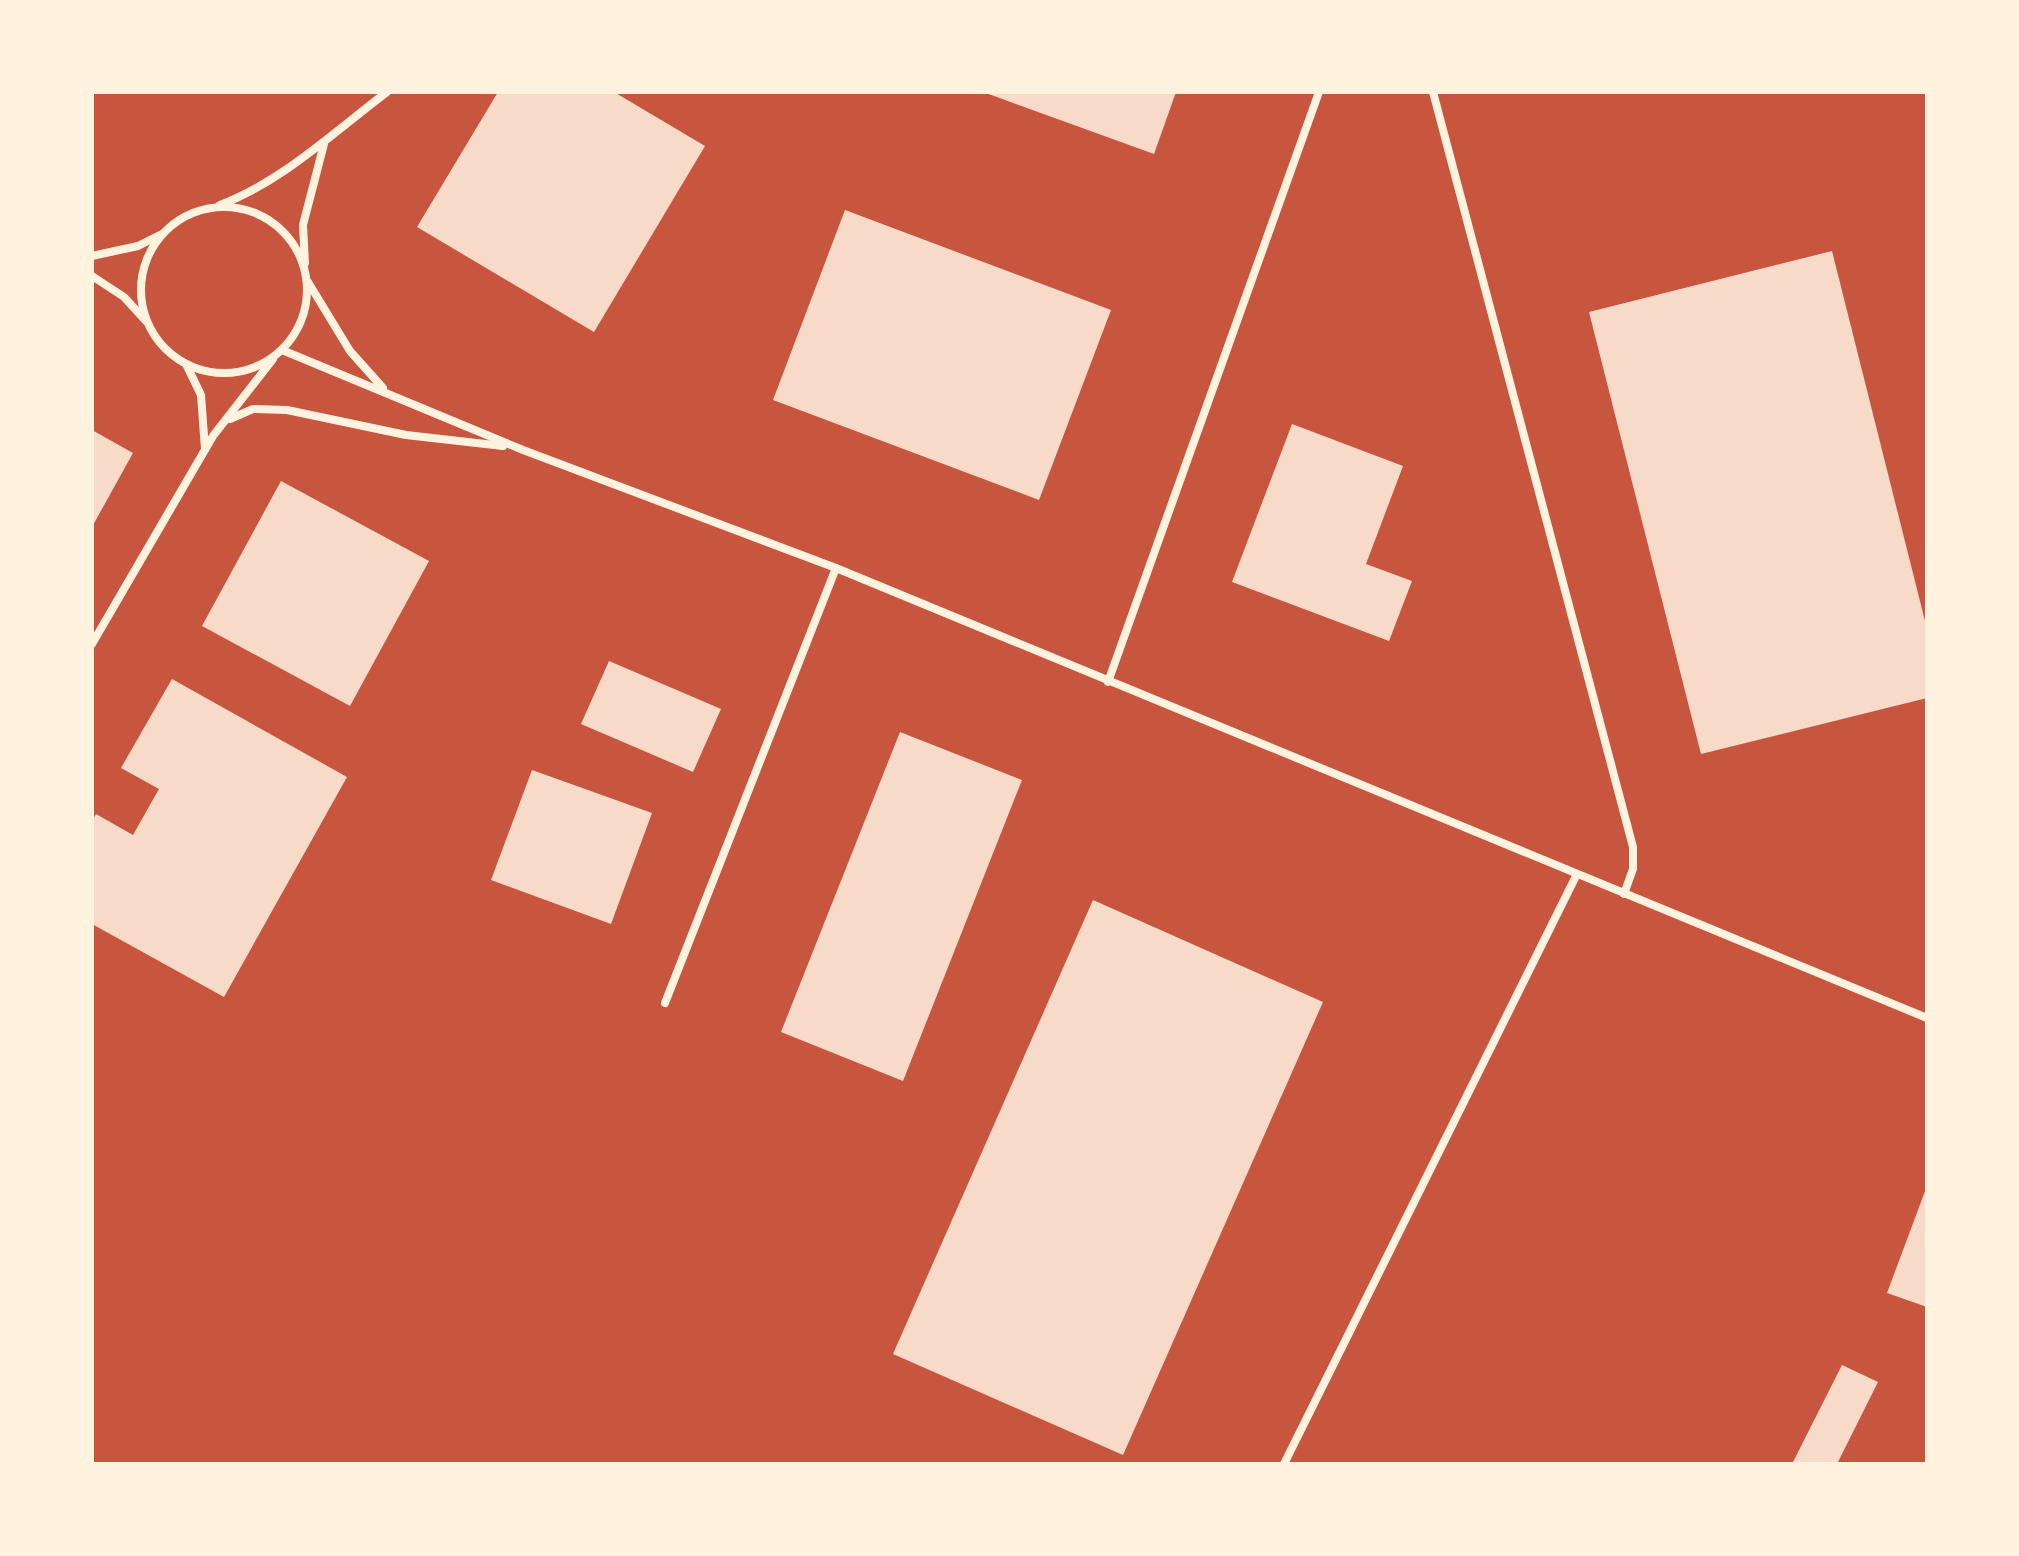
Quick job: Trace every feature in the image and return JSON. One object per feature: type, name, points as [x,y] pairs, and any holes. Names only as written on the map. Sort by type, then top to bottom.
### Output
[{"type":"street","points":[[92,256],[138,246],[163,234],[186,216],[247,195],[324,143],[387,92]]},
{"type":"street","points":[[1108,682],[1319,92]]},
{"type":"street","points":[[1433,92],[1633,847],[1633,869],[1624,894]]},
{"type":"street","points":[[92,644],[205,450],[298,330],[306,306],[303,225],[324,143]]},
{"type":"street","points":[[214,208],[238,208],[260,215],[280,228],[295,246],[305,268]]},
{"type":"street","points":[[147,322],[141,299],[142,275],[150,253],[163,234]]},
{"type":"street","points":[[92,276],[124,297],[147,322],[163,346],[186,364],[208,372],[232,373],[255,368],[279,353]]},
{"type":"street","points":[[307,282],[350,351],[386,392]]},
{"type":"street","points":[[279,353],[386,392],[523,450],[836,568],[1927,1018]]},
{"type":"street","points":[[186,364],[201,395],[205,450]]},
{"type":"street","points":[[225,421],[253,409],[287,410],[406,435],[472,440],[523,450]]},
{"type":"street","points":[[665,1003],[836,568]]},
{"type":"street","points":[[1284,1464],[1577,874]]},
{"type":"building","points":[[498,92],[614,92],[705,146],[594,332],[417,227]]},
{"type":"building","points":[[983,92],[1176,92],[1154,154]]},
{"type":"building","points":[[845,210],[1111,310],[1039,500],[773,400]]},
{"type":"building","points":[[1832,251],[1927,629],[1927,698],[1701,754],[1589,312]]},
{"type":"building","points":[[1292,424],[1403,466],[1366,564],[1412,581],[1389,641],[1232,582]]},
{"type":"building","points":[[92,430],[133,453],[92,527]]},
{"type":"building","points":[[281,481],[429,561],[350,706],[202,626]]},
{"type":"building","points":[[609,661],[721,709],[693,772],[581,724]]},
{"type":"building","points":[[172,679],[347,777],[224,997],[92,924],[92,821],[96,814],[133,835],[159,789],[121,768]]},
{"type":"building","points":[[900,732],[1022,780],[903,1081],[781,1032]]},
{"type":"building","points":[[532,770],[652,813],[611,924],[491,880]]},
{"type":"building","points":[[1093,900],[1323,1002],[1123,1455],[893,1354]]},
{"type":"building","points":[[1927,1186],[1927,1307],[1887,1293]]},
{"type":"building","points":[[1842,1365],[1878,1382],[1837,1464],[1792,1464]]}]
